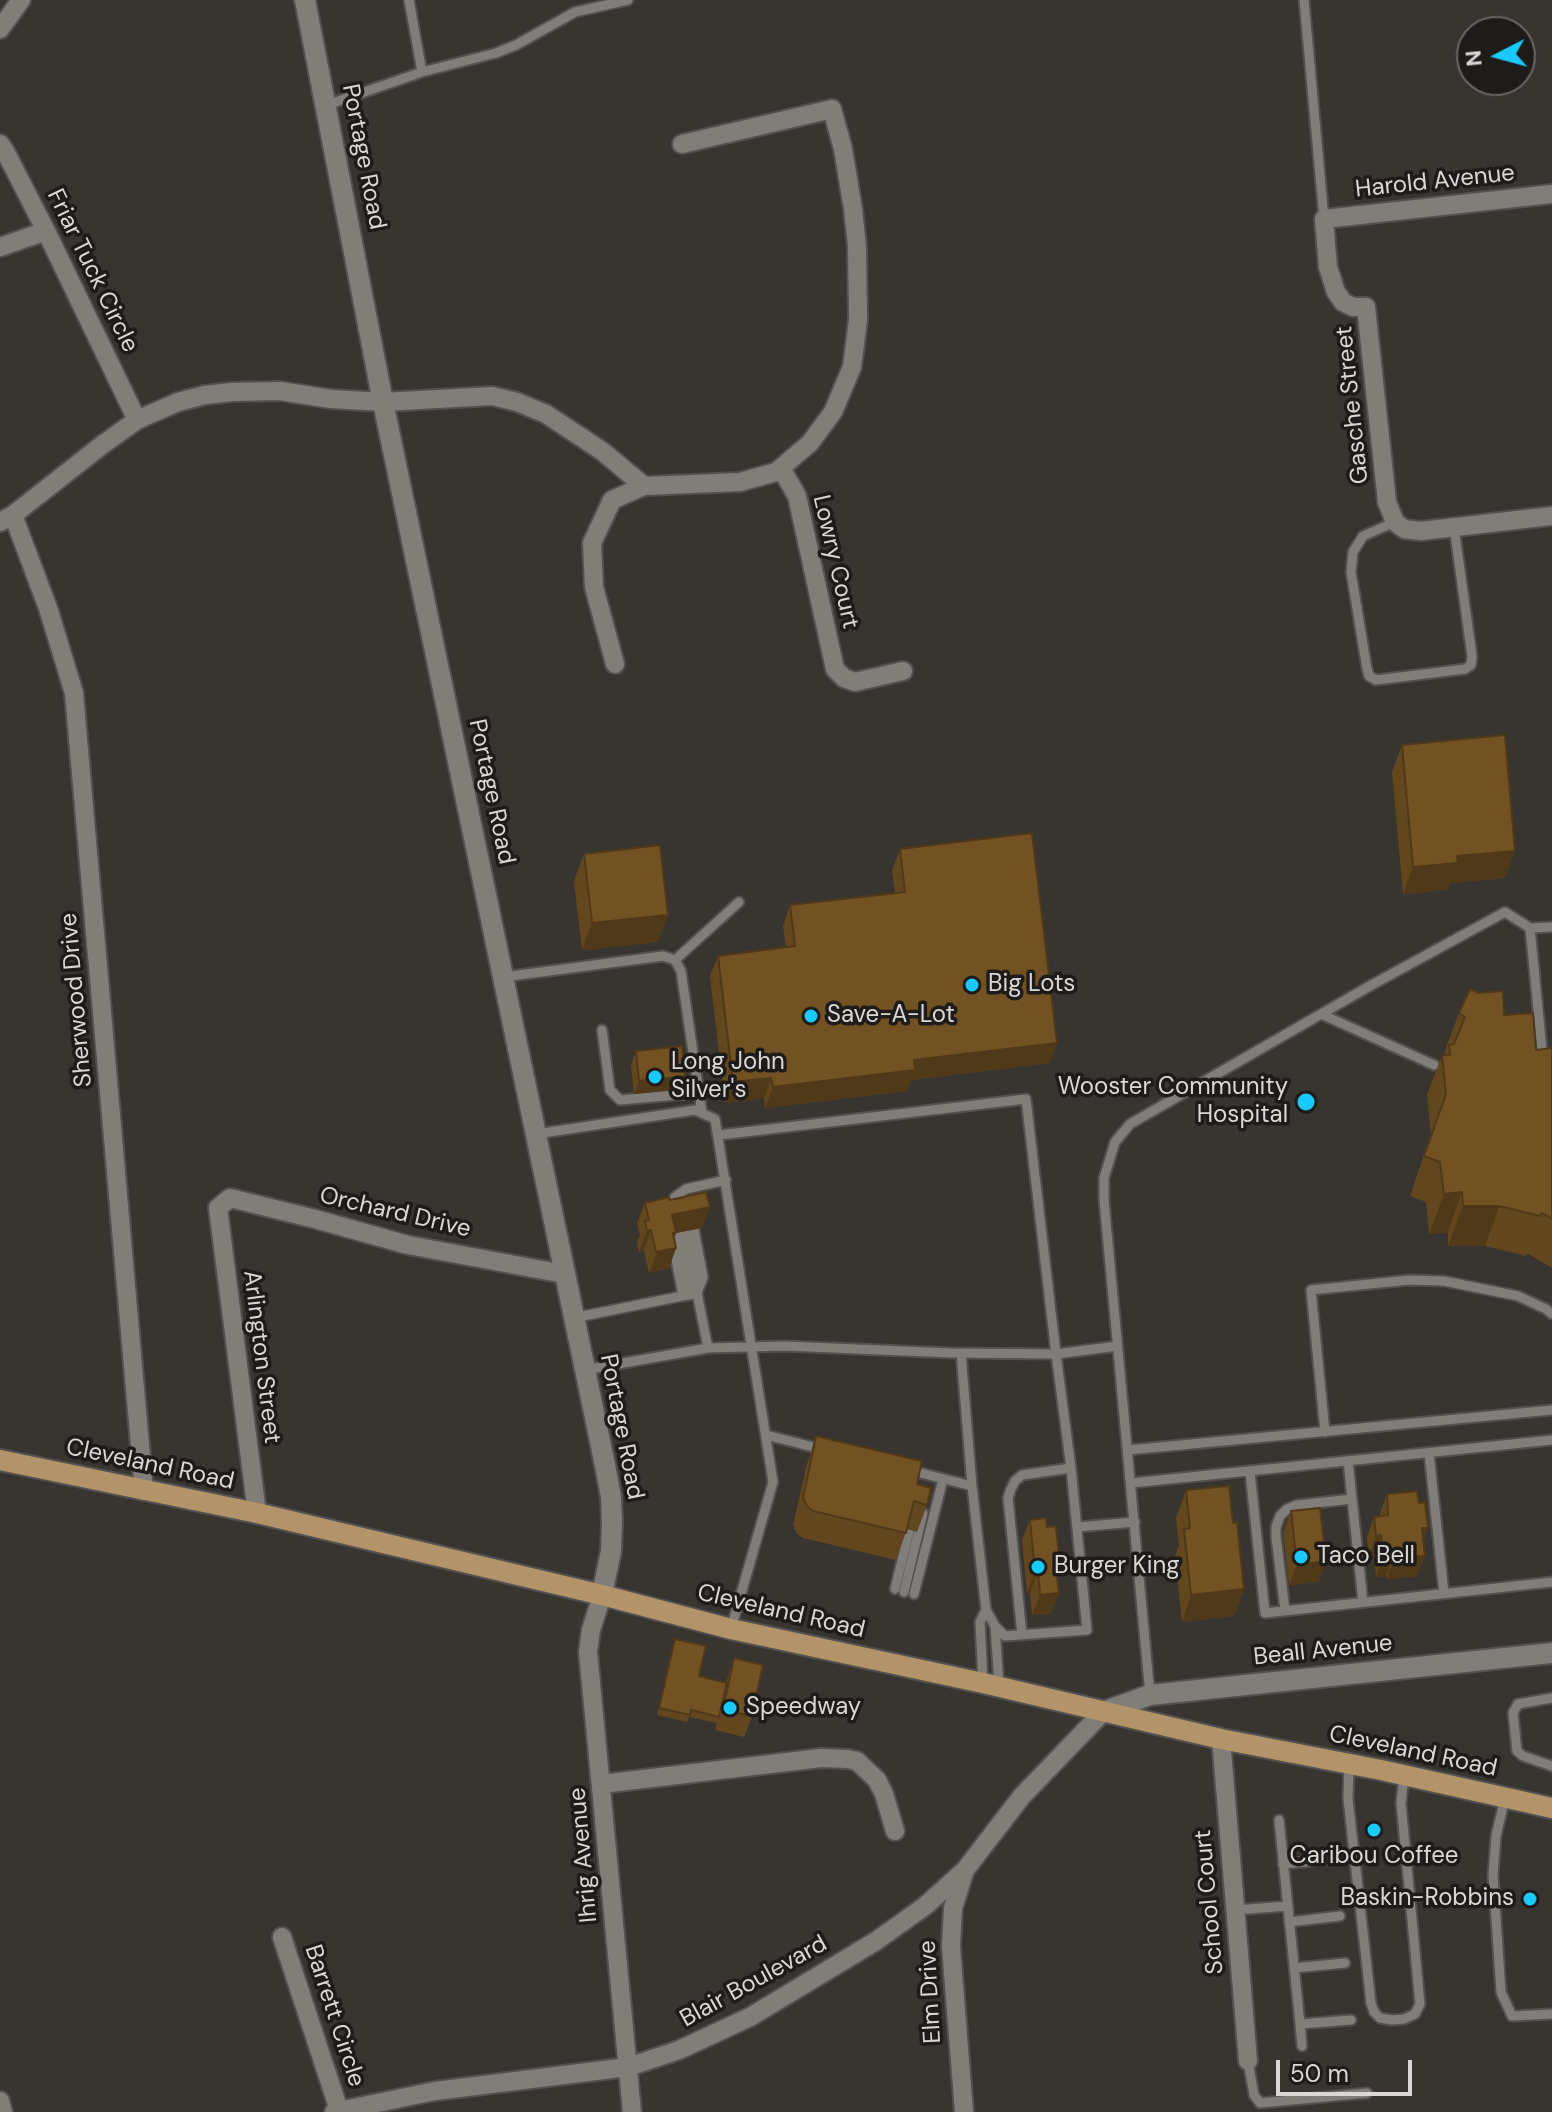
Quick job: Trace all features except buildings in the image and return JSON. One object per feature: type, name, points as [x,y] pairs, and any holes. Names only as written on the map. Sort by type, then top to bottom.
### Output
[{"type":"main road","name":"Portage Road","points":[[305,0],[383,402],[611,1497],[611,1551],[602,1595]]},
{"type":"main road","name":"Cleveland Road","points":[[0,1460],[257,1513],[731,1629],[1221,1739],[1552,1808]]},
{"type":"main road","name":"Beall Avenue","points":[[1103,1712],[1150,1695],[1552,1653]]},
{"type":"street","points":[[0,29],[21,0]]},
{"type":"street","points":[[615,664],[594,587],[592,543],[612,500],[644,486],[740,482],[776,472],[810,443],[833,412],[852,367],[858,320],[857,246],[843,149],[832,109],[682,144]]},
{"type":"street","name":"Friar Tuck Circle","points":[[0,144],[46,231],[137,420]]},
{"type":"street","name":"Harold Avenue","points":[[1324,219],[1552,194]]},
{"type":"street","name":"Gasche Street","points":[[1324,219],[1328,267],[1336,292],[1343,302],[1353,307],[1366,307],[1387,502],[1395,522]]},
{"type":"street","points":[[0,247],[46,231]]},
{"type":"street","points":[[7,518],[137,420],[178,402],[232,392],[280,391],[331,399],[383,402],[492,396],[546,414],[602,451],[644,486]]},
{"type":"street","name":"Lowry Court","points":[[781,468],[797,496],[835,669],[844,678],[855,682],[903,671]]},
{"type":"street","points":[[1395,522],[1404,529],[1421,531],[1552,516]]},
{"type":"street","name":"Sherwood Drive","points":[[7,518],[48,608],[74,693],[144,1491]]},
{"type":"street","name":"Orchard Drive","points":[[218,1208],[230,1198],[408,1245],[564,1274]]},
{"type":"street","name":"Arlington Street","points":[[218,1208],[257,1513]]},
{"type":"street","name":"Ihrig Avenue","points":[[602,1595],[588,1652],[632,2112]]},
{"type":"street","name":"Blair Boulevard","points":[[336,2111],[435,2091],[628,2067],[679,2050],[750,2017],[876,1941],[925,1906],[965,1870],[1022,1796],[1103,1712]]},
{"type":"street","name":"School Court","points":[[1221,1739],[1248,2061]]},
{"type":"street","points":[[601,1784],[821,1758],[848,1759],[857,1761],[877,1780],[895,1831]]},
{"type":"street","name":"Elm Drive","points":[[964,2112],[951,1927],[953,1908],[965,1870]]},
{"type":"street","name":"Barrett Circle","points":[[282,1937],[336,2111]]},
{"type":"street","points":[[0,2101],[3,2112]]},
{"type":"lane","points":[[409,0],[422,72]]},
{"type":"lane","points":[[327,105],[422,72],[496,53],[575,12],[628,0]]},
{"type":"lane","name":"Gasche Street","points":[[1304,0],[1324,219]]},
{"type":"lane","points":[[1395,522],[1363,536],[1353,552],[1351,572],[1367,669],[1369,676],[1376,680],[1465,669],[1471,665],[1454,527]]},
{"type":"lane","points":[[675,960],[739,902]]},
{"type":"lane","points":[[1150,1695],[1104,1200],[1104,1178],[1115,1142],[1130,1124],[1505,912],[1530,928],[1552,927]]},
{"type":"lane","points":[[1530,928],[1543,1066]]},
{"type":"lane","points":[[503,977],[663,956],[675,960],[681,971],[702,1113]]},
{"type":"lane","points":[[1321,1014],[1434,1065]]},
{"type":"lane","points":[[602,1030],[610,1090],[620,1100],[698,1093]]},
{"type":"lane","points":[[719,1135],[1026,1099],[1071,1468],[1087,1630],[1005,1636],[986,1610],[961,1353]]},
{"type":"lane","points":[[536,1134],[695,1110],[715,1119],[773,1482],[731,1629]]},
{"type":"lane","points":[[708,1348],[667,1216],[669,1205],[675,1197],[695,1187],[726,1180]]},
{"type":"lane","points":[[690,1295],[683,1208],[695,1187]]},
{"type":"lane","points":[[573,1318],[690,1295],[703,1277],[691,1211],[695,1187]]},
{"type":"lane","points":[[1325,1432],[1311,1290],[1409,1280],[1444,1281],[1518,1296],[1552,1314]]},
{"type":"lane","points":[[584,1370],[708,1348],[785,1346],[1056,1354],[1117,1346]]},
{"type":"lane","points":[[1128,1450],[1552,1410]]},
{"type":"lane","points":[[766,1435],[837,1453]]},
{"type":"lane","points":[[1131,1483],[1552,1440]]},
{"type":"lane","points":[[1429,1453],[1444,1593]]},
{"type":"lane","points":[[1348,1461],[1363,1602]]},
{"type":"lane","points":[[894,1467],[972,1486]]},
{"type":"lane","points":[[1022,1635],[1008,1498],[1015,1481],[1022,1475],[1071,1468]]},
{"type":"lane","points":[[1250,1472],[1265,1613],[1552,1582]]},
{"type":"lane","points":[[923,1489],[927,1475]]},
{"type":"lane","points":[[920,1504],[905,1592],[943,1479]]},
{"type":"lane","points":[[1285,1610],[1276,1537],[1280,1516],[1297,1505],[1352,1499]]},
{"type":"lane","points":[[1077,1527],[1135,1522]]},
{"type":"lane","points":[[986,1610],[980,1622],[991,1685]]},
{"type":"lane","points":[[991,1685],[995,1626]]},
{"type":"lane","points":[[1552,1698],[1518,1704],[1513,1713],[1517,1751],[1552,1766]]},
{"type":"lane","points":[[1349,1764],[1348,1799],[1371,2003],[1380,2018],[1392,2020],[1415,2014],[1420,2004],[1401,1803],[1404,1775]]},
{"type":"lane","points":[[1505,1798],[1496,1836],[1493,1875],[1501,1992],[1512,2016],[1552,2014]]},
{"type":"lane","points":[[1279,1820],[1302,2046]]},
{"type":"lane","points":[[1283,1864],[1333,1859]]},
{"type":"lane","points":[[1235,1910],[1288,1906]]},
{"type":"lane","points":[[1289,1922],[1340,1916]]},
{"type":"lane","points":[[1294,1968],[1345,1963]]},
{"type":"lane","points":[[1300,2024],[1351,2020]]},
{"type":"lane","points":[[1248,2061],[1254,2095],[1260,2103],[1367,2093]]},
{"type":"place","name":"Big Lots","points":[[972,985]]},
{"type":"place","name":"Save-A-Lot","points":[[811,1016]]},
{"type":"place","name":"Long John Silver's","points":[[655,1077]]},
{"type":"place","name":"Wooster Community Hospital","points":[[1306,1102]]},
{"type":"place","name":"Taco Bell","points":[[1301,1557]]},
{"type":"place","name":"Burger King","points":[[1038,1567]]},
{"type":"place","name":"Speedway","points":[[730,1708]]},
{"type":"place","name":"Caribou Coffee","points":[[1374,1830]]},
{"type":"place","name":"Baskin-Robbins","points":[[1530,1899]]}]
